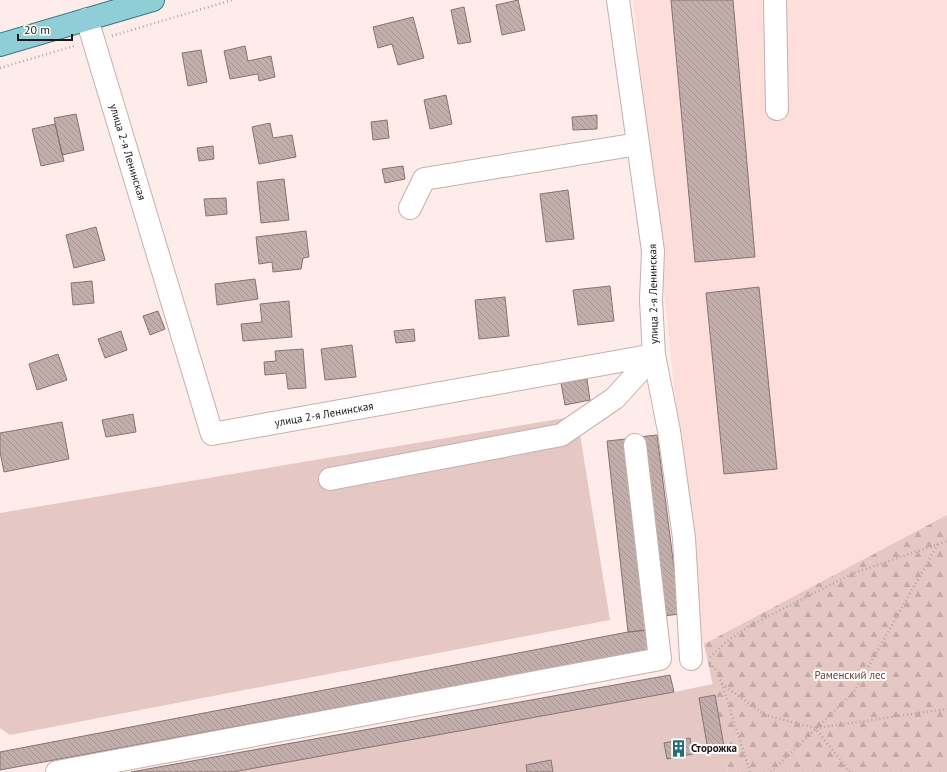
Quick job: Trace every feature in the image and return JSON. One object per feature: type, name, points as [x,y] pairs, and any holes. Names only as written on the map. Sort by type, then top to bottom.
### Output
[{"type":"main road","points":[[0,45],[88,19],[114,5],[152,0]]},
{"type":"street","name":"улица 2-я Ленинская","points":[[88,19],[212,434],[654,355],[651,300],[653,251],[618,0]]},
{"type":"street","points":[[775,0],[776,109]]},
{"type":"street","points":[[410,208],[424,179],[638,144]]},
{"type":"street","points":[[330,479],[561,435],[615,398],[654,355]]},
{"type":"street","points":[[654,355],[669,431],[684,538],[691,659]]},
{"type":"street","points":[[57,772],[660,659],[635,446]]},
{"type":"path","points":[[0,68],[95,40],[153,25],[232,0]]},
{"type":"path","points":[[750,772],[718,672],[707,660],[726,642],[751,625],[854,573],[947,541]]},
{"type":"path","points":[[771,772],[854,692],[938,544]]},
{"type":"path","points":[[722,684],[765,715],[815,728],[947,709]]},
{"type":"path","points":[[815,728],[850,772]]},
{"type":"shaded area","points":[[633,0],[947,0],[947,515],[704,644],[701,641]]},
{"type":"green space","points":[[577,416],[610,620],[10,735],[0,728],[0,513]]},
{"type":"green space","name":"Раменский лес","points":[[947,515],[947,772],[728,772],[715,695],[704,644]]},
{"type":"green space","points":[[713,684],[728,772],[233,772],[674,692]]},
{"type":"building","points":[[518,0],[525,30],[502,35],[496,5]]},
{"type":"building","points":[[671,0],[733,0],[755,257],[695,262]]},
{"type":"building","points":[[464,7],[471,42],[458,44],[451,10]]},
{"type":"building","points":[[413,17],[424,58],[398,65],[392,44],[378,48],[373,27]]},
{"type":"building","points":[[245,46],[248,61],[271,56],[275,77],[259,81],[258,74],[230,79],[224,51]]},
{"type":"building","points":[[201,50],[207,82],[188,86],[182,53]]},
{"type":"building","points":[[446,95],[452,124],[430,129],[424,100]]},
{"type":"building","points":[[76,114],[84,150],[62,155],[54,118]]},
{"type":"building","points":[[597,115],[597,129],[573,130],[572,117]]},
{"type":"building","points":[[387,120],[389,138],[373,140],[371,122]]},
{"type":"building","points":[[270,123],[273,138],[292,135],[296,157],[259,164],[252,127]]},
{"type":"building","points":[[55,124],[64,161],[41,166],[32,129]]},
{"type":"building","points":[[213,146],[214,159],[199,161],[197,148]]},
{"type":"building","points":[[403,166],[405,179],[385,183],[382,169]]},
{"type":"building","points":[[284,179],[289,220],[261,223],[257,182]]},
{"type":"building","points":[[568,190],[574,239],[546,242],[540,194]]},
{"type":"building","points":[[226,198],[227,214],[206,216],[204,199]]},
{"type":"building","points":[[96,227],[105,260],[74,268],[66,235]]},
{"type":"building","points":[[306,231],[309,257],[303,258],[301,269],[273,272],[272,262],[259,264],[256,237]]},
{"type":"building","points":[[255,279],[258,299],[217,305],[215,284]]},
{"type":"building","points":[[92,281],[94,303],[73,305],[71,283]]},
{"type":"building","points":[[610,286],[614,321],[578,325],[573,290]]},
{"type":"building","points":[[759,287],[777,469],[724,474],[706,293]]},
{"type":"building","points":[[505,297],[509,336],[479,339],[475,300]]},
{"type":"building","points":[[289,301],[292,337],[243,341],[241,324],[262,322],[260,304]]},
{"type":"building","points":[[158,311],[165,329],[150,335],[143,316]]},
{"type":"building","points":[[414,329],[415,341],[396,343],[394,331]]},
{"type":"building","points":[[121,331],[127,350],[105,358],[98,339]]},
{"type":"building","points":[[352,345],[356,377],[325,380],[321,349]]},
{"type":"building","points":[[303,349],[306,388],[288,389],[286,373],[265,375],[264,362],[276,361],[275,351]]},
{"type":"building","points":[[58,354],[67,380],[37,390],[29,364]]},
{"type":"building","points":[[587,379],[590,400],[565,405],[561,383]]},
{"type":"building","points":[[133,414],[136,432],[106,437],[102,420]]},
{"type":"building","points":[[62,422],[69,459],[4,472],[0,452],[0,433]]},
{"type":"building","points":[[657,435],[680,614],[663,616],[639,437]]},
{"type":"building","points":[[626,439],[647,630],[628,632],[607,441]]},
{"type":"building","points":[[647,630],[651,650],[0,770],[0,752],[628,632]]},
{"type":"building","points":[[670,675],[674,692],[233,772],[131,772]]},
{"type":"building","points":[[715,695],[724,747],[708,750],[699,698]]},
{"type":"building","name":"Сторожка","points":[[690,738],[693,754],[667,759],[664,743]]},
{"type":"building","points":[[551,760],[553,772],[527,772],[526,765]]},
{"type":"place","name":"Сторожка","points":[[678,748]]}]
